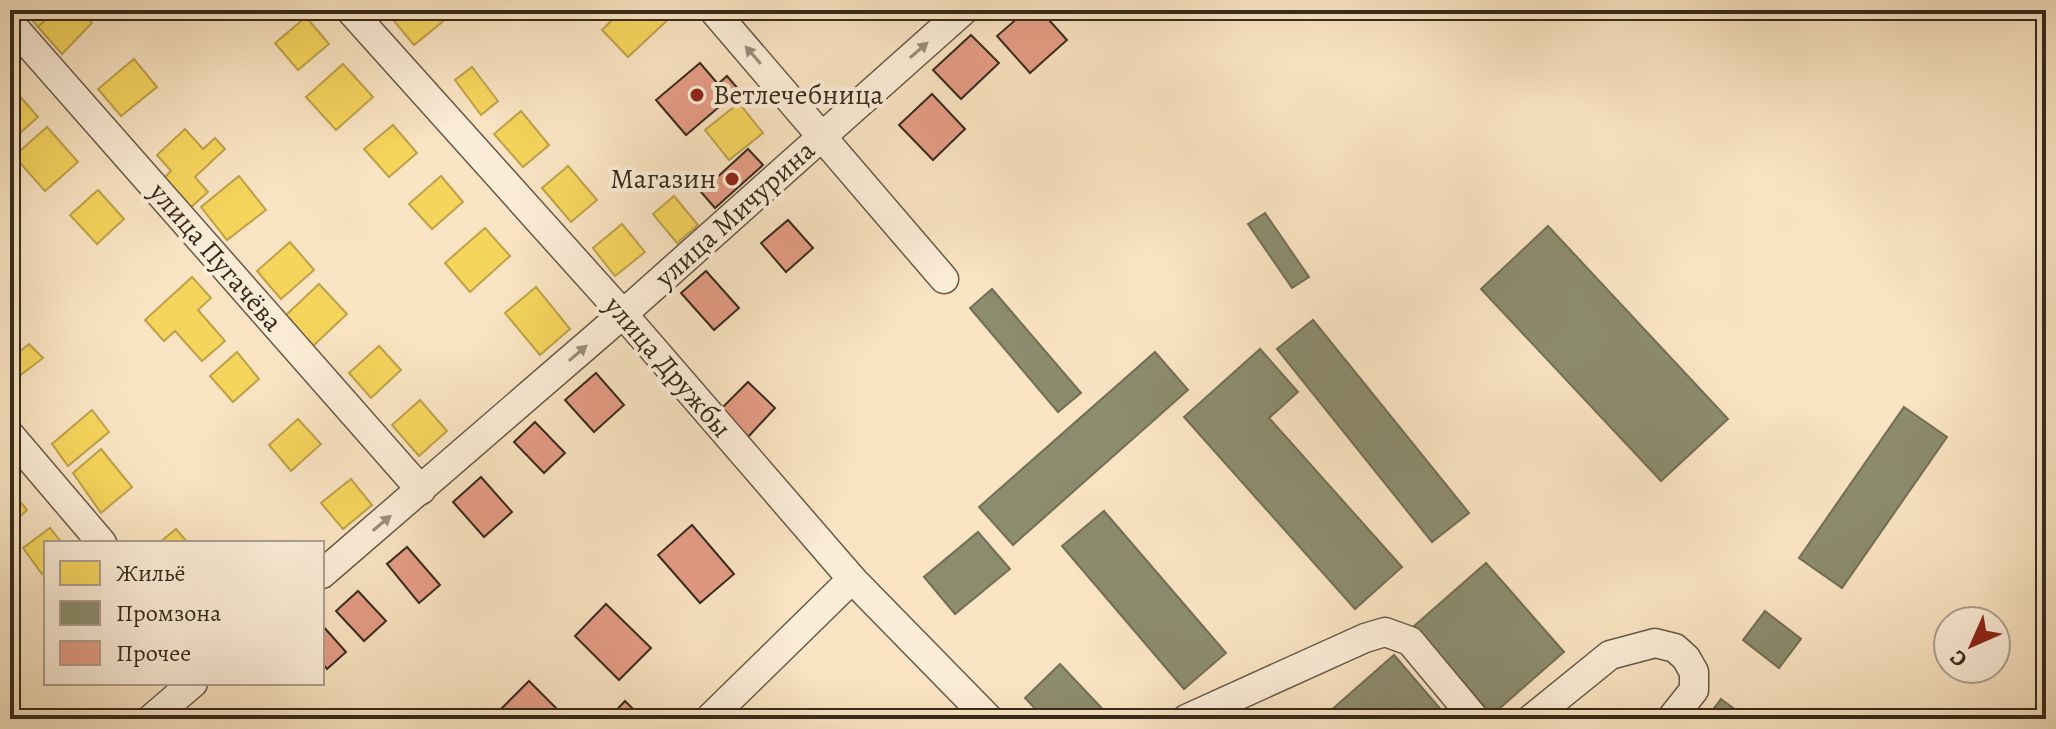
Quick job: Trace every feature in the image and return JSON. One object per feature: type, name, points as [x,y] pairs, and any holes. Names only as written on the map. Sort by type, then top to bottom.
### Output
[{"type":"street","name":"улица Дружбы","points":[[350,10],[623,314],[852,579],[989,719]]},
{"type":"street","points":[[713,10],[944,279]]},
{"type":"street","name":"улица Мичурина","points":[[324,572],[623,314],[964,10]]},
{"type":"street","name":"улица Пугачёва","points":[[10,23],[421,490]]},
{"type":"street","points":[[10,435],[100,541]]},
{"type":"street","points":[[709,719],[852,579]]},
{"type":"street","points":[[1186,719],[1365,638],[1385,632],[1410,641],[1475,719]]},
{"type":"street","points":[[1531,719],[1610,655],[1655,643],[1675,648],[1686,658],[1694,672],[1694,690],[1671,719]]},
{"type":"street","points":[[151,719],[191,685]]},
{"type":"building: Жильё","points":[[24,10],[56,10],[38,27]]},
{"type":"building: Жильё","points":[[56,10],[81,10],[92,23],[62,54],[38,27]]},
{"type":"building: Жильё","points":[[408,10],[438,10],[446,19],[414,45],[394,21]]},
{"type":"building: Жильё","points":[[622,10],[668,10],[673,15],[628,57],[602,30]]},
{"type":"building: Жильё","points":[[306,17],[329,44],[298,70],[275,43]]},
{"type":"building: Жильё","points":[[134,59],[157,87],[121,116],[98,89]]},
{"type":"building: Жильё","points":[[343,64],[373,97],[336,130],[306,97]]},
{"type":"building: Жильё","points":[[472,67],[498,101],[481,115],[455,80]]},
{"type":"building: Жильё","points":[[10,85],[38,117],[10,142]]},
{"type":"building: Жильё","points":[[739,103],[763,133],[729,160],[705,130]]},
{"type":"building: Жильё","points":[[521,111],[549,145],[523,167],[494,134]]},
{"type":"building: Жильё","points":[[393,125],[417,153],[389,177],[364,149]]},
{"type":"building: Жильё","points":[[47,127],[78,162],[45,191],[14,156]]},
{"type":"building: Жильё","points":[[185,129],[203,149],[215,138],[225,149],[195,177],[208,192],[190,208],[163,179],[171,171],[157,155]]},
{"type":"building: Жильё","points":[[568,166],[597,200],[571,222],[542,188]]},
{"type":"building: Жильё","points":[[239,176],[266,210],[227,240],[201,207]]},
{"type":"building: Жильё","points":[[441,176],[463,202],[432,229],[409,204]]},
{"type":"building: Жильё","points":[[98,190],[124,219],[97,244],[70,215]]},
{"type":"building: Жильё","points":[[674,196],[698,225],[677,243],[653,214]]},
{"type":"building: Жильё","points":[[622,224],[645,252],[615,276],[593,248]]},
{"type":"building: Жильё","points":[[485,228],[510,256],[470,292],[445,263]]},
{"type":"building: Жильё","points":[[290,242],[314,270],[281,299],[257,271]]},
{"type":"building: Жильё","points":[[192,277],[211,298],[198,310],[225,341],[202,361],[175,331],[164,341],[145,320]]},
{"type":"building: Жильё","points":[[319,284],[347,314],[313,346],[285,316]]},
{"type":"building: Жильё","points":[[536,287],[570,329],[540,355],[505,313]]},
{"type":"building: Жильё","points":[[29,344],[43,358],[10,383],[10,359]]},
{"type":"building: Жильё","points":[[379,346],[401,370],[371,398],[349,373]]},
{"type":"building: Жильё","points":[[237,352],[259,379],[233,402],[210,376]]},
{"type":"building: Жильё","points":[[420,400],[447,431],[419,456],[392,425]]},
{"type":"building: Жильё","points":[[92,410],[109,432],[68,466],[52,444]]},
{"type":"building: Жильё","points":[[298,419],[321,444],[291,471],[269,445]]},
{"type":"building: Жильё","points":[[101,449],[132,487],[101,513],[73,473]]},
{"type":"building: Жильё","points":[[351,479],[372,505],[343,529],[321,503]]},
{"type":"building: Жильё","points":[[10,489],[27,510],[10,526]]},
{"type":"building: Жильё","points":[[50,528],[60,541],[44,541],[42,574],[23,548]]},
{"type":"building: Жильё","points":[[176,529],[186,541],[161,541]]},
{"type":"building: Промзона","points":[[1265,213],[1309,277],[1292,288],[1248,224]]},
{"type":"building: Промзона","points":[[1548,226],[1728,419],[1661,481],[1481,289]]},
{"type":"building: Промзона","points":[[992,289],[1081,393],[1058,412],[970,308]]},
{"type":"building: Промзона","points":[[1313,320],[1469,513],[1432,542],[1277,349]]},
{"type":"building: Промзона","points":[[1260,349],[1298,392],[1269,418],[1402,567],[1355,609],[1184,417]]},
{"type":"building: Промзона","points":[[1155,352],[1188,390],[1013,545],[979,507]]},
{"type":"building: Промзона","points":[[1904,407],[1947,437],[1842,588],[1799,558]]},
{"type":"building: Промзона","points":[[1104,511],[1226,653],[1184,689],[1062,546]]},
{"type":"building: Промзона","points":[[978,532],[1010,569],[955,614],[924,577]]},
{"type":"building: Промзона","points":[[1486,563],[1564,652],[1492,715],[1414,626]]},
{"type":"building: Промзона","points":[[1765,611],[1801,639],[1779,668],[1743,640]]},
{"type":"building: Промзона","points":[[1394,655],[1449,719],[1321,719]]},
{"type":"building: Промзона","points":[[1060,664],[1110,719],[1045,719],[1025,698]]},
{"type":"building: Промзона","points":[[1721,699],[1748,719],[1706,719]]},
{"type":"building: Прочее","points":[[1027,10],[1040,10],[1067,40],[1030,73],[997,36]]},
{"type":"building: Прочее","points":[[971,35],[999,63],[961,99],[933,70]]},
{"type":"building: Прочее","name":"Ветлечебница","points":[[700,63],[718,84],[727,76],[739,90],[686,135],[656,100]]},
{"type":"building: Прочее","points":[[932,94],[965,129],[933,160],[899,125]]},
{"type":"building: Прочее","name":"Магазин","points":[[748,149],[763,165],[715,208],[701,192]]},
{"type":"building: Прочее","points":[[788,220],[813,248],[786,272],[761,243]]},
{"type":"building: Прочее","points":[[706,271],[739,308],[714,330],[681,293]]},
{"type":"building: Прочее","points":[[596,373],[624,405],[594,432],[565,400]]},
{"type":"building: Прочее","points":[[748,382],[775,408],[748,437],[720,410]]},
{"type":"building: Прочее","points":[[535,422],[565,453],[544,473],[514,442]]},
{"type":"building: Прочее","points":[[481,477],[512,512],[484,537],[453,502]]},
{"type":"building: Прочее","points":[[692,525],[734,574],[700,603],[658,555]]},
{"type":"building: Прочее","points":[[407,547],[440,585],[419,603],[387,564]]},
{"type":"building: Прочее","points":[[358,591],[386,621],[364,641],[336,611]]},
{"type":"building: Прочее","points":[[606,604],[651,648],[619,680],[575,636]]},
{"type":"building: Прочее","points":[[324,627],[346,652],[327,669],[324,665]]},
{"type":"building: Прочее","points":[[529,681],[567,719],[502,719],[497,713]]},
{"type":"building: Прочее","points":[[625,701],[643,719],[608,719]]},
{"type":"place","name":"Ветлечебница","points":[[697,95]]},
{"type":"place","name":"Магазин","points":[[732,179]]}]
